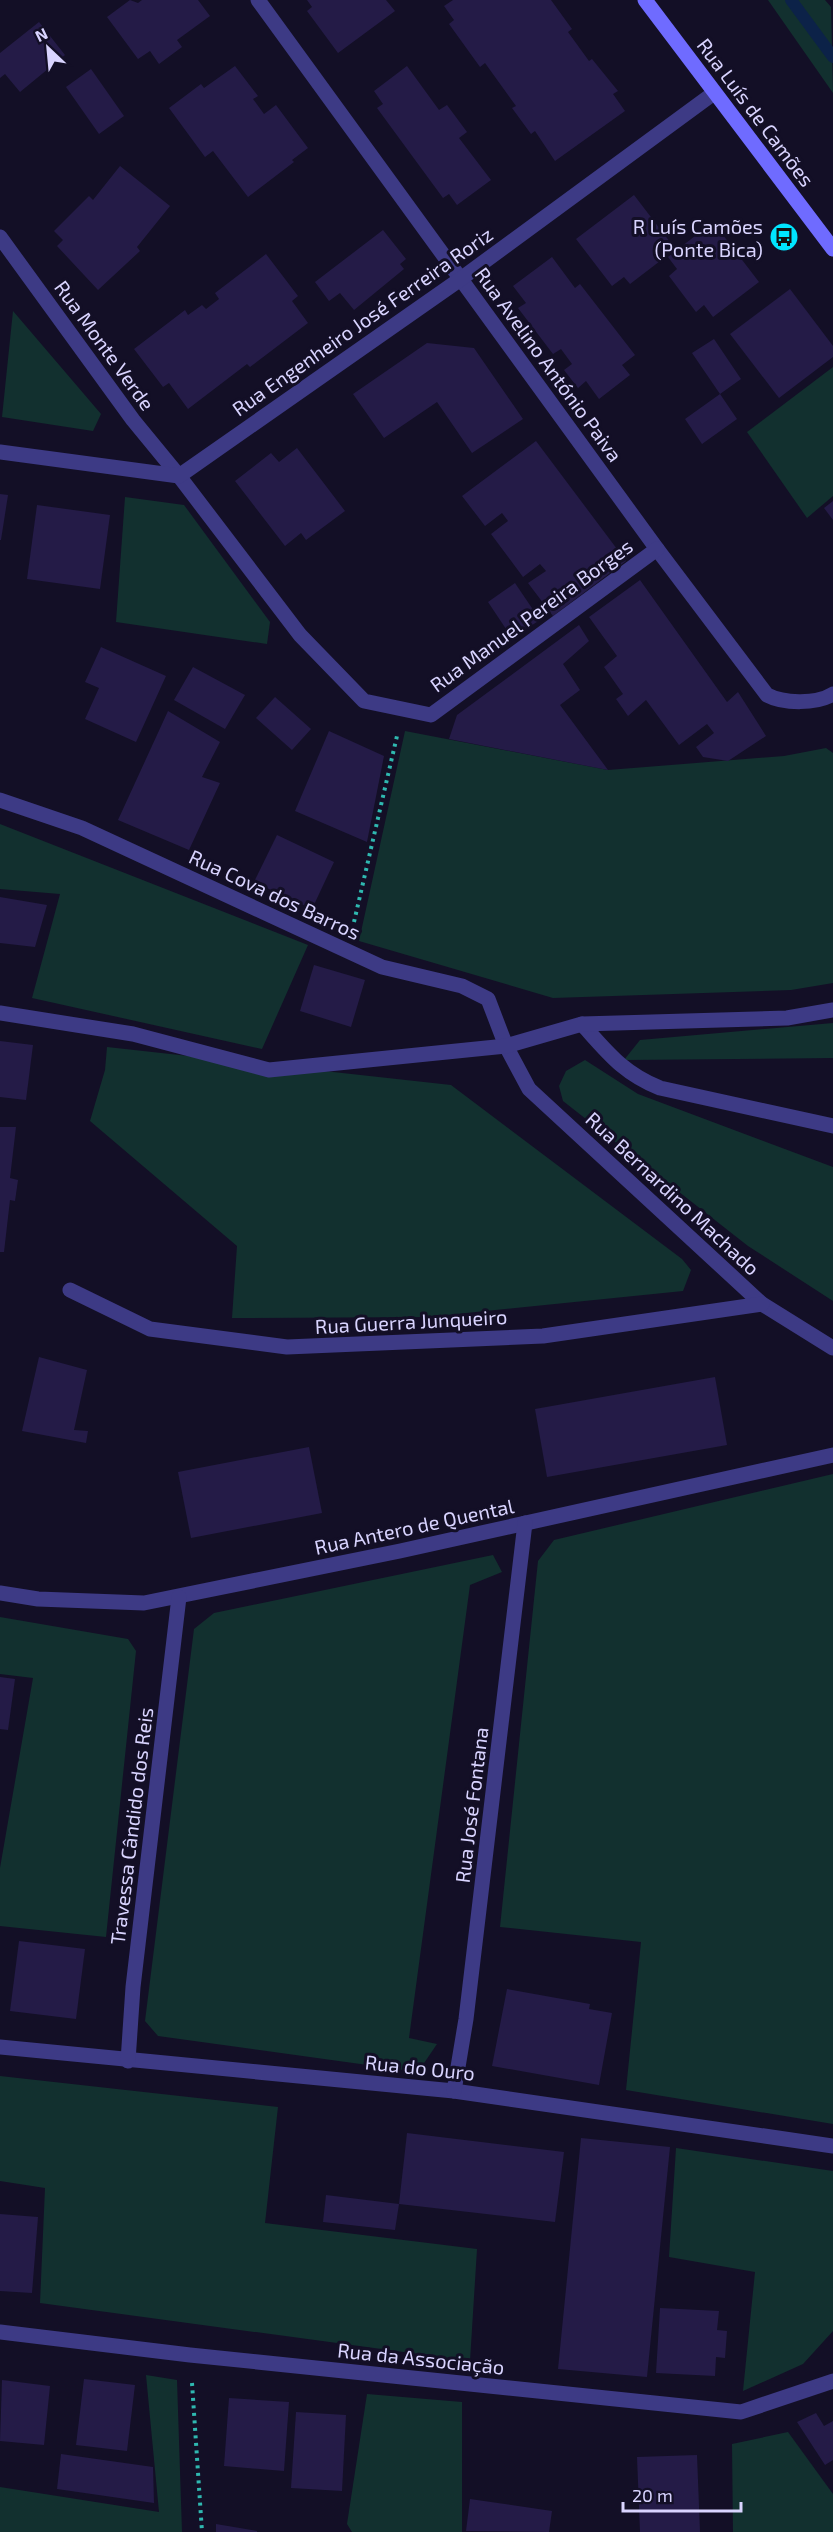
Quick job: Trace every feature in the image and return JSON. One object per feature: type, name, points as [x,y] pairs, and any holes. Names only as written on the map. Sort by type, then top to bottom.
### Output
[{"type":"main road","name":"Rua Luís de Camões","points":[[645,0],[833,249]]},
{"type":"street","name":"Rua Avelino António Paiva","points":[[258,0],[657,549],[767,695],[776,700],[823,700],[833,694]]},
{"type":"street","name":"Rua Engenheiro José Ferreira Roriz","points":[[180,476],[462,278],[714,93]]},
{"type":"street","name":"Rua Monte Verde","points":[[0,237],[133,420],[180,476]]},
{"type":"street","points":[[0,452],[180,476]]},
{"type":"street","name":"Rua Manuel Pereira Borges","points":[[180,476],[300,635],[364,701],[431,715],[657,549]]},
{"type":"street","name":"Rua Cova dos Barros","points":[[0,800],[82,828],[382,967],[462,986],[488,999],[506,1046]]},
{"type":"street","points":[[0,1013],[133,1035],[269,1070],[506,1046],[582,1024],[787,1018],[833,1010]]},
{"type":"street","points":[[582,1024],[617,1064],[636,1078],[660,1088],[833,1126]]},
{"type":"street","name":"Rua Bernardino Machado","points":[[506,1046],[529,1089],[762,1304],[833,1348]]},
{"type":"street","name":"Rua Guerra Junqueiro","points":[[70,1290],[150,1329],[287,1347],[543,1336],[762,1304]]},
{"type":"street","name":"Rua Antero de Quental","points":[[0,1593],[38,1599],[144,1603],[833,1455]]},
{"type":"street","name":"Rua José Fontana","points":[[454,2091],[466,2019],[525,1523]]},
{"type":"street","name":"Travessa Cândido dos Reis","points":[[128,2061],[133,1987],[179,1597]]},
{"type":"street","name":"Rua do Ouro","points":[[0,2047],[454,2091],[833,2146]]},
{"type":"street","name":"Rua da Associação","points":[[0,2332],[190,2355],[741,2412],[833,2381]]},
{"type":"path","points":[[347,951],[403,710]]},
{"type":"path","points":[[190,2355],[202,2532]]},
{"type":"green space","points":[[768,0],[825,0],[831,7],[833,93]]},
{"type":"green space","points":[[13,311],[101,414],[93,431],[2,417]]},
{"type":"green space","points":[[833,367],[833,496],[807,518],[747,432]]},
{"type":"green space","points":[[125,497],[184,505],[270,622],[267,644],[116,622]]},
{"type":"green space","points":[[405,731],[608,770],[784,756],[826,748],[833,753],[833,983],[791,990],[553,998],[359,941]]},
{"type":"green space","points":[[0,824],[308,945],[262,1049],[32,998],[60,894],[0,889]]},
{"type":"green space","points":[[833,1023],[833,1058],[624,1060],[640,1040]]},
{"type":"green space","points":[[107,1047],[451,1085],[682,1259],[691,1270],[683,1291],[427,1317],[232,1318],[237,1246],[90,1121],[105,1070]]},
{"type":"green space","points":[[585,1060],[638,1094],[833,1167],[833,1301],[748,1246],[563,1101],[559,1086],[566,1071]]},
{"type":"green space","points":[[833,1474],[833,2124],[626,2090],[641,1942],[500,1927],[538,1561],[554,1540]]},
{"type":"green space","points":[[493,1555],[502,1572],[470,1585],[409,2038],[437,2044],[418,2072],[158,2036],[145,2021],[194,1629],[214,1613]]},
{"type":"green space","points":[[0,1617],[128,1639],[136,1651],[106,1937],[0,1926],[0,1868],[33,1678],[0,1674]]},
{"type":"green space","points":[[0,2076],[278,2107],[265,2223],[477,2249],[470,2361],[40,2303],[45,2188],[0,2181]]},
{"type":"green space","points":[[676,2148],[833,2171],[833,2331],[803,2364],[743,2391],[755,2272],[669,2257]]},
{"type":"green space","points":[[146,2375],[177,2380],[182,2532],[0,2532],[0,2487],[159,2512]]},
{"type":"green space","points":[[367,2394],[462,2402],[462,2532],[352,2532],[347,2524]]},
{"type":"green space","points":[[788,2432],[833,2494],[833,2532],[733,2532],[732,2444]]},
{"type":"building","points":[[130,0],[138,3],[142,0],[198,0],[210,16],[177,40],[182,47],[159,64],[150,51],[138,59],[107,17]]},
{"type":"building","points":[[307,0],[386,0],[395,11],[338,53],[307,11],[312,7]]},
{"type":"building","points":[[453,0],[551,0],[572,29],[568,32],[589,61],[592,59],[618,91],[613,94],[625,111],[555,161],[535,131],[531,134],[512,108],[516,106],[485,63],[480,67],[449,24],[454,20],[444,6]]},
{"type":"building","points":[[39,22],[65,55],[20,92],[5,74],[0,78],[0,53]]},
{"type":"building","points":[[235,66],[258,96],[253,99],[264,114],[276,105],[308,148],[292,160],[294,162],[248,197],[213,151],[205,157],[169,108],[201,84],[204,88]]},
{"type":"building","points":[[407,66],[439,110],[447,105],[467,132],[459,138],[491,180],[457,205],[449,194],[443,198],[377,108],[383,104],[374,91]]},
{"type":"building","points":[[91,69],[124,116],[99,134],[66,87]]},
{"type":"building","points":[[120,166],[170,206],[137,247],[140,251],[98,290],[57,246],[63,240],[54,231],[89,196],[93,200]]},
{"type":"building","points":[[634,195],[670,242],[658,250],[664,258],[630,284],[624,277],[612,286],[576,239]]},
{"type":"building","points":[[713,222],[759,282],[713,317],[704,305],[696,312],[669,276],[677,269],[668,257]]},
{"type":"building","points":[[383,230],[406,259],[400,264],[404,269],[354,310],[340,293],[329,301],[315,282]]},
{"type":"building","points":[[266,254],[298,296],[292,301],[308,323],[250,367],[247,364],[188,409],[169,383],[163,387],[134,349],[185,310],[188,315],[202,305],[206,309],[219,299],[215,293]]},
{"type":"building","points":[[552,257],[575,288],[580,284],[635,355],[622,365],[630,375],[599,399],[586,381],[578,388],[564,370],[572,364],[561,349],[553,354],[518,308],[526,303],[513,286]]},
{"type":"building","points":[[790,289],[833,346],[833,357],[779,398],[730,334]]},
{"type":"building","points":[[714,339],[741,379],[720,394],[692,353]]},
{"type":"building","points":[[427,343],[474,348],[523,419],[472,453],[437,402],[384,438],[353,394]]},
{"type":"building","points":[[720,394],[737,419],[702,444],[685,419]]},
{"type":"building","points":[[536,441],[626,561],[553,616],[528,583],[546,571],[540,564],[523,577],[491,534],[508,521],[502,513],[485,526],[462,496]]},
{"type":"building","points":[[297,448],[345,511],[306,540],[301,533],[285,546],[235,481],[271,453],[279,462]]},
{"type":"building","points":[[0,494],[8,495],[1,540],[0,540]]},
{"type":"building","points":[[833,501],[833,520],[824,508]]},
{"type":"building","points":[[37,505],[110,515],[100,589],[27,579]]},
{"type":"building","points":[[640,580],[727,702],[738,692],[766,736],[728,761],[703,757],[696,747],[714,733],[707,724],[679,745],[646,700],[628,716],[616,699],[623,694],[604,667],[617,656],[589,617]]},
{"type":"building","points":[[515,583],[540,620],[512,638],[488,602]]},
{"type":"building","points":[[579,625],[589,641],[563,664],[580,690],[560,705],[608,770],[449,739],[457,715]]},
{"type":"building","points":[[101,647],[166,676],[136,742],[85,719],[99,688],[85,682]]},
{"type":"building","points":[[193,667],[245,695],[225,729],[174,700]]},
{"type":"building","points":[[275,697],[311,729],[292,750],[256,718]]},
{"type":"building","points":[[168,711],[220,742],[202,777],[220,783],[189,850],[118,820]]},
{"type":"building","points":[[329,731],[384,756],[367,842],[295,811]]},
{"type":"building","points":[[277,835],[334,862],[312,909],[254,882]]},
{"type":"building","points":[[0,897],[47,905],[35,947],[0,943]]},
{"type":"building","points":[[314,965],[365,980],[351,1027],[300,1011]]},
{"type":"building","points":[[0,1041],[33,1045],[26,1100],[0,1097]]},
{"type":"building","points":[[0,1127],[16,1127],[10,1178],[18,1180],[15,1201],[10,1200],[4,1252],[0,1252]]},
{"type":"building","points":[[39,1357],[87,1370],[74,1430],[88,1431],[86,1443],[22,1431]]},
{"type":"building","points":[[715,1377],[727,1445],[547,1477],[535,1409]]},
{"type":"building","points":[[309,1447],[322,1513],[191,1538],[178,1472]]},
{"type":"building","points":[[0,1677],[15,1679],[8,1730],[0,1729]]},
{"type":"building","points":[[19,1941],[85,1949],[76,2019],[10,2011]]},
{"type":"building","points":[[507,1989],[590,2004],[589,2009],[612,2013],[599,2085],[492,2066]]},
{"type":"building","points":[[407,2133],[564,2152],[555,2222],[399,2204]]},
{"type":"building","points":[[581,2138],[670,2147],[647,2377],[558,2369]]},
{"type":"building","points":[[326,2195],[399,2204],[395,2230],[323,2222]]},
{"type":"building","points":[[0,2214],[38,2217],[32,2293],[0,2291]]},
{"type":"building","points":[[660,2308],[719,2311],[717,2330],[727,2331],[725,2358],[716,2357],[715,2376],[656,2373]]},
{"type":"building","points":[[84,2379],[135,2385],[127,2451],[76,2445]]},
{"type":"building","points":[[2,2380],[50,2386],[44,2445],[0,2441]]},
{"type":"building","points":[[229,2398],[289,2402],[284,2471],[224,2466]]},
{"type":"building","points":[[296,2412],[346,2415],[342,2491],[291,2488]]},
{"type":"building","points":[[816,2413],[824,2426],[833,2421],[833,2460],[825,2465],[797,2422]]},
{"type":"building","points":[[61,2454],[153,2467],[154,2503],[57,2489]]},
{"type":"building","points":[[697,2455],[700,2532],[640,2532],[637,2457]]},
{"type":"building","points":[[470,2499],[552,2511],[549,2532],[466,2531]]},
{"type":"building","points":[[216,2524],[257,2531],[257,2532],[216,2532]]},
{"type":"waterway","points":[[791,0],[833,57]]},
{"type":"place","name":"R Luís Camões (Ponte Bica)","points":[[784,237]]}]
